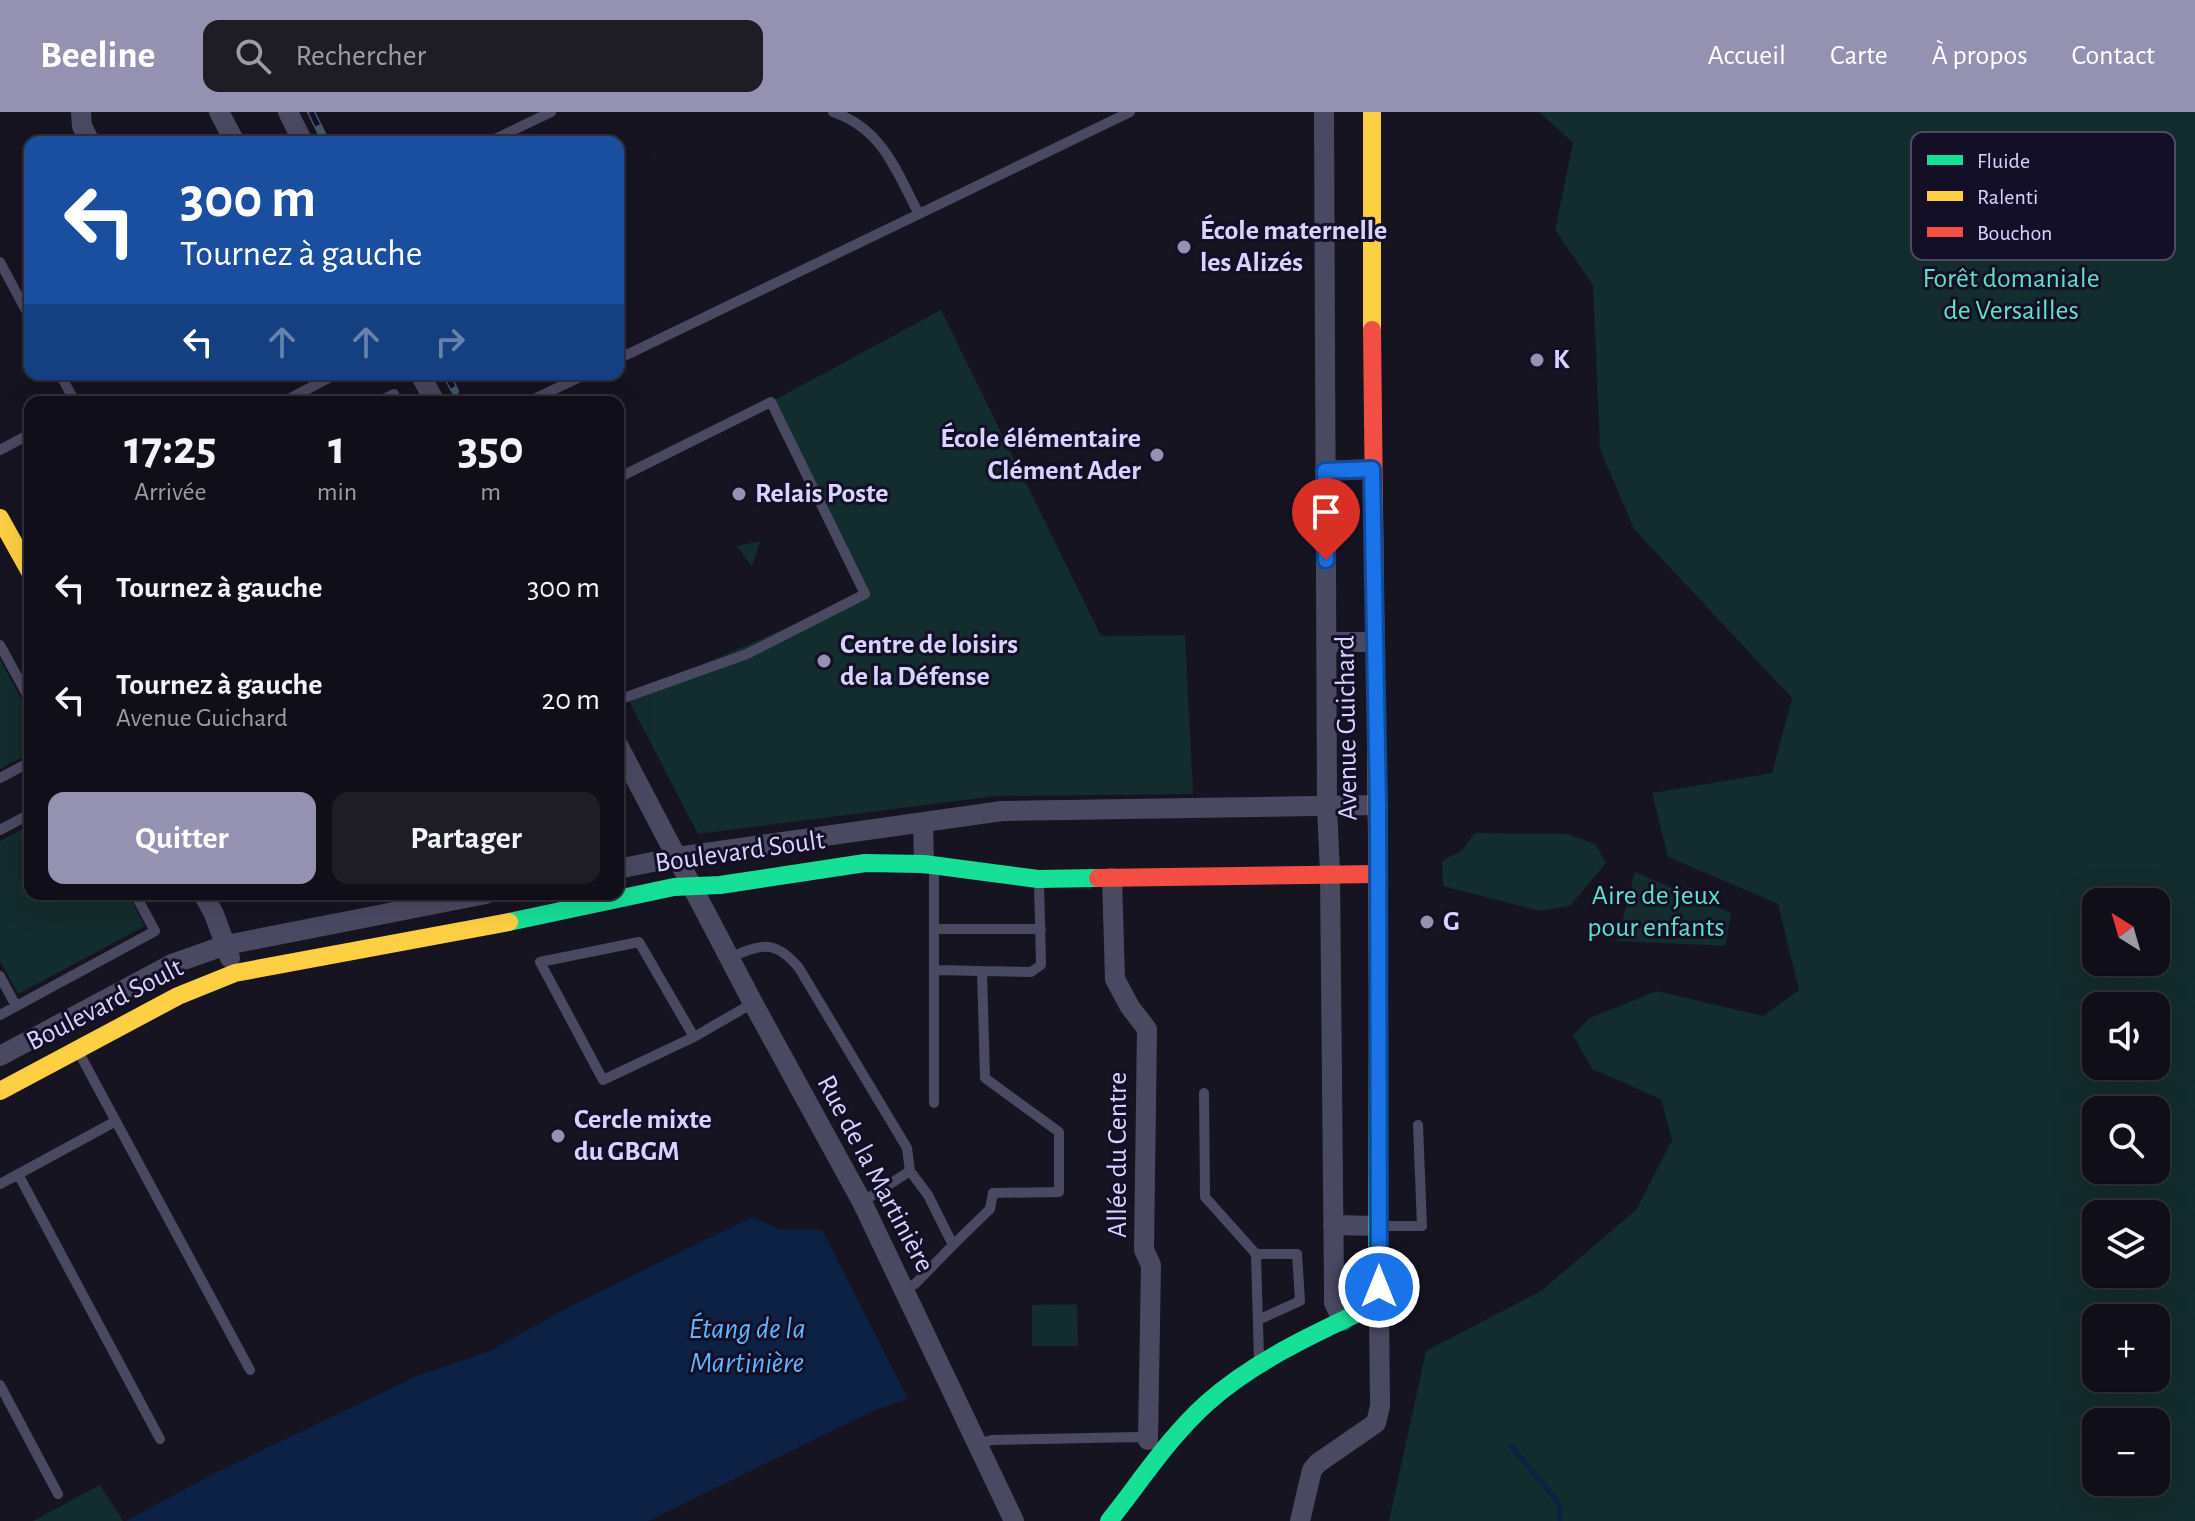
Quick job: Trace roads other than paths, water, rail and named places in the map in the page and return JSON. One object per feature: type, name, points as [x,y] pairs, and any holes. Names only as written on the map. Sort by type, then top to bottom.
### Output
[{"type":"street","points":[[81,112],[82,126],[87,136]]},
{"type":"street","points":[[219,112],[232,136]]},
{"type":"street","points":[[288,112],[300,136]]},
{"type":"street","name":"Avenue Guichard","points":[[1324,112],[1327,807],[1334,1303],[1343,1321]]},
{"type":"street","name":"Avenue Guichard","points":[[1372,112],[1373,642],[1378,805],[1377,1304]]},
{"type":"street","points":[[1325,471],[1372,469]]},
{"type":"street","points":[[0,518],[12,548],[24,564]]},
{"type":"street","points":[[1326,642],[1373,642]]},
{"type":"street","name":"Rue de la Martinière","points":[[624,756],[862,1202],[1014,1521]]},
{"type":"street","name":"Boulevard Soult","points":[[624,868],[677,857],[1016,811],[1378,805]]},
{"type":"street","points":[[923,822],[929,865]]},
{"type":"street","name":"Boulevard Soult","points":[[624,897],[691,884],[720,885],[865,863],[929,865],[1038,879],[1377,874]]},
{"type":"street","name":"Allée du Centre","points":[[1112,878],[1115,979],[1130,1007],[1147,1029],[1144,1250],[1151,1265],[1155,1447]]},
{"type":"street","points":[[206,900],[235,973]]},
{"type":"street","name":"Boulevard Soult","points":[[0,1056],[172,964],[226,945],[454,900]]},
{"type":"street","name":"Boulevard Soult","points":[[0,1091],[178,996],[235,973],[609,900]]},
{"type":"street","points":[[67,1020],[80,1048]]},
{"type":"street","points":[[1333,1225],[1378,1226]]},
{"type":"street","points":[[1109,1521],[1155,1447],[1221,1391],[1259,1366],[1377,1304],[1380,1406],[1376,1423],[1312,1470],[1300,1521]]},
{"type":"lane","points":[[501,136],[551,112]]},
{"type":"lane","points":[[833,112],[852,118],[880,142],[919,214]]},
{"type":"lane","points":[[624,356],[1130,112]]},
{"type":"lane","points":[[0,262],[24,307]]},
{"type":"lane","points":[[295,396],[325,380]]},
{"type":"lane","points":[[540,396],[574,380]]},
{"type":"lane","points":[[390,396],[394,394]]},
{"type":"lane","points":[[624,475],[771,402],[865,594],[747,654],[624,698]]},
{"type":"lane","points":[[0,450],[24,437]]},
{"type":"lane","points":[[0,645],[24,689]]},
{"type":"lane","points":[[0,778],[24,765]]},
{"type":"lane","points":[[0,830],[24,817]]},
{"type":"lane","points":[[929,865],[936,929],[934,1103]]},
{"type":"lane","points":[[935,970],[1031,972],[1041,965],[1038,879]]},
{"type":"lane","points":[[0,1015],[155,931],[138,900]]},
{"type":"lane","points":[[936,929],[1041,929]]},
{"type":"lane","points":[[694,1037],[639,942],[540,962],[603,1080],[694,1037],[753,1003]]},
{"type":"lane","points":[[729,958],[751,948],[768,947],[785,952],[799,968],[907,1148],[910,1171],[928,1195],[953,1245]]},
{"type":"lane","points":[[905,1290],[916,1283],[990,1209],[993,1193],[1059,1192],[1059,1132],[985,1078],[982,971]]},
{"type":"lane","points":[[0,976],[16,1006]]},
{"type":"lane","points":[[80,1048],[250,1370]]},
{"type":"lane","points":[[1204,1093],[1205,1197],[1256,1254],[1259,1366]]},
{"type":"lane","points":[[0,1184],[116,1121]]},
{"type":"lane","points":[[1378,1226],[1422,1226],[1418,1125]]},
{"type":"lane","points":[[862,1202],[910,1171]]},
{"type":"lane","points":[[18,1174],[160,1439]]},
{"type":"lane","points":[[1256,1254],[1297,1254],[1300,1301],[1258,1320]]},
{"type":"lane","points":[[0,1385],[58,1494]]},
{"type":"lane","points":[[978,1444],[992,1440],[1139,1437],[1155,1447]]},
{"type":"water","name":"Étang de la Martinière","points":[[752,1217],[782,1230],[822,1230],[908,1399],[875,1410],[648,1521],[126,1521],[213,1474],[417,1376],[490,1351],[571,1306]]},
{"type":"waterway","points":[[1511,1446],[1559,1503],[1560,1521]]},
{"type":"railway","points":[[311,112],[323,136]]},
{"type":"railway","points":[[449,380],[455,391]]},
{"type":"place","name":"École maternelle les Alizés","points":[[1184,247]]},
{"type":"place","name":"K","points":[[1537,360]]},
{"type":"place","name":"École élémentaire Clément Ader","points":[[1157,455]]},
{"type":"place","name":"Relais Poste","points":[[739,494]]},
{"type":"place","name":"Centre de loisirs de la Défense","points":[[824,661]]},
{"type":"place","name":"G","points":[[1427,922]]},
{"type":"place","name":"Cercle mixte du GBGM","points":[[558,1136]]},
{"type":"park label","name":"Forêt domaniale de Versailles","points":[[2011,295]]},
{"type":"park label","name":"Aire de jeux pour enfants","points":[[1656,912]]}]
